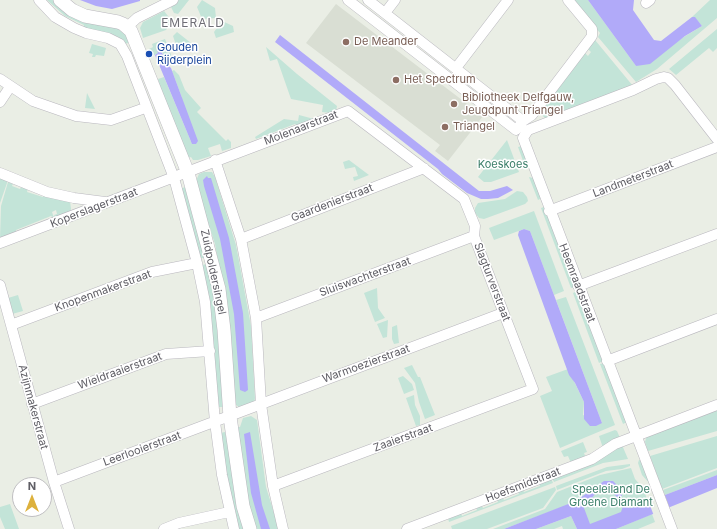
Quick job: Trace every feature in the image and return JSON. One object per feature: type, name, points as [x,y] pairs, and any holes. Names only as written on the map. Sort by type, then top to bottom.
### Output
[{"type":"street","name":"Zuidpoldersingel","points":[[40,0],[49,11],[64,23],[86,33],[116,41],[123,49],[145,108],[174,178],[197,263],[205,302],[215,422],[229,512],[234,529]]},
{"type":"street","points":[[60,0],[72,10],[85,16],[118,22],[127,27],[137,18],[174,0]]},
{"type":"street","points":[[348,0],[516,130],[526,125],[664,77],[668,78],[674,85],[717,139]]},
{"type":"street","points":[[368,0],[456,68],[526,125]]},
{"type":"street","points":[[384,13],[395,0]]},
{"type":"street","points":[[456,68],[508,0]]},
{"type":"street","points":[[526,125],[592,36],[592,29],[590,25],[568,0]]},
{"type":"street","name":"Zuidpoldersingel","points":[[127,27],[137,45],[188,173],[219,289],[224,330],[230,417],[243,506],[250,529]]},
{"type":"street","points":[[414,51],[421,41]]},
{"type":"street","points":[[0,79],[33,101],[76,116],[111,120],[145,108]]},
{"type":"street","points":[[0,102],[10,87]]},
{"type":"street","name":"Molenaarstraat","points":[[188,173],[215,160],[348,111],[424,168]]},
{"type":"street","name":"Heemraadstraat","points":[[526,125],[523,138],[524,142],[549,211],[672,529]]},
{"type":"street","name":"Landmeterstraat","points":[[549,211],[717,147]]},
{"type":"street","points":[[215,160],[241,239],[256,318],[261,404],[273,486],[283,529]]},
{"type":"street","name":"Slagturverstraat","points":[[424,168],[464,199],[475,226],[474,236],[533,389]]},
{"type":"street","name":"Gaardenierstraat","points":[[241,239],[424,168]]},
{"type":"street","points":[[0,173],[28,185],[74,198],[109,202]]},
{"type":"street","name":"Koperslagerstraat","points":[[0,243],[188,173]]},
{"type":"street","points":[[72,216],[76,205],[74,198]]},
{"type":"street","points":[[578,286],[717,234]]},
{"type":"street","name":"Sluiswachterstraat","points":[[256,318],[474,236]]},
{"type":"street","name":"Knopenmakerstraat","points":[[11,325],[152,272],[197,263]]},
{"type":"street","name":"Azijnmakerstraat","points":[[0,285],[54,482],[69,529]]},
{"type":"street","name":"Warmoezierstraat","points":[[230,417],[503,313]]},
{"type":"street","points":[[607,361],[717,319]]},
{"type":"street","name":"Wieldraaierstraat","points":[[32,404],[166,354],[210,351]]},
{"type":"street","name":"Zaaierstraat","points":[[273,486],[533,389]]},
{"type":"street","name":"Hoefsmidstraat","points":[[408,529],[592,459],[615,444],[717,405]]},
{"type":"street","name":"Leerlooierstraat","points":[[54,482],[230,417]]},
{"type":"street","points":[[164,529],[179,523],[229,512]]},
{"type":"shaded area","points":[[80,0],[140,1],[112,9],[96,6]]},
{"type":"shaded area","points":[[588,0],[634,0],[633,10],[654,40],[661,41],[692,17],[695,17],[702,26],[685,36],[650,64],[636,66]]},
{"type":"shaded area","points":[[336,4],[483,116],[448,161],[435,151],[440,145],[306,43]]},
{"type":"shaded area","points":[[280,35],[479,191],[490,191],[507,186],[513,190],[498,198],[488,199],[481,199],[467,193],[275,42]]},
{"type":"shaded area","points":[[160,49],[165,62],[171,68],[198,141],[196,144],[192,144],[155,55],[158,53],[157,50]]},
{"type":"shaded area","points":[[207,176],[208,178],[211,178],[229,238],[243,313],[248,390],[245,392],[240,390],[234,314],[220,239],[204,186],[203,180]]},
{"type":"shaded area","points":[[524,229],[530,231],[602,423],[596,426],[590,426],[584,419],[584,402],[575,383],[569,375],[518,235],[519,231]]},
{"type":"shaded area","points":[[250,432],[262,505],[270,529],[261,529],[251,493],[244,434]]},
{"type":"shaded area","points":[[717,475],[717,488],[616,529],[577,529],[571,516],[536,529],[504,529],[576,501],[604,481],[613,481],[620,488],[622,496],[618,498],[609,489],[595,494],[584,508],[590,524],[621,512],[623,506],[631,508]]},
{"type":"green space","points":[[47,0],[53,0],[67,11],[122,30],[131,42],[125,44],[118,37],[83,27],[84,25],[65,16]]},
{"type":"green space","points":[[179,0],[189,0],[178,14],[174,13],[171,7]]},
{"type":"green space","points":[[202,0],[215,8],[216,18],[202,19],[197,7]]},
{"type":"green space","points":[[572,0],[588,0],[636,66],[702,26],[695,18],[692,17],[710,0],[717,0],[717,18],[657,69],[636,82],[598,37],[600,33]]},
{"type":"green space","points":[[164,11],[172,21],[166,30],[143,38],[140,28],[143,22]]},
{"type":"green space","points":[[222,21],[233,26],[234,32],[216,38],[214,32]]},
{"type":"green space","points":[[717,29],[717,48],[713,52],[709,48],[676,75],[669,69]]},
{"type":"green space","points":[[177,32],[191,43],[187,48],[177,48],[173,36]]},
{"type":"green space","points":[[165,39],[172,57],[165,59],[162,52],[152,56],[149,49],[153,47],[152,44]]},
{"type":"green space","points":[[595,40],[633,86],[546,119],[539,112],[585,53],[588,56],[591,52],[588,49]]},
{"type":"green space","points":[[92,44],[106,48],[104,56],[96,55],[95,57],[92,57],[93,54],[89,53]]},
{"type":"green space","points":[[266,47],[337,106],[336,111],[331,113],[322,112],[323,105],[291,99],[277,59],[270,61]]},
{"type":"green space","points":[[174,70],[179,75],[185,90],[201,108],[197,112],[226,141],[228,139],[231,142],[231,148],[222,151],[220,144],[208,148],[211,156],[198,160],[193,160],[191,157],[188,158],[163,96],[158,79],[164,77],[192,144],[181,95],[172,71]]},
{"type":"green space","points":[[87,93],[95,109],[85,108]]},
{"type":"green space","points":[[299,115],[314,119],[297,126],[295,124],[256,139],[255,137],[284,119],[298,121]]},
{"type":"green space","name":"Koeskoes","points":[[507,140],[519,172],[491,182],[484,182],[478,177]]},
{"type":"green space","points":[[522,146],[529,165],[526,169],[518,147]]},
{"type":"green space","points":[[349,160],[369,175],[354,181],[353,177],[358,176],[355,167],[345,169],[343,162]]},
{"type":"green space","points":[[204,172],[212,172],[215,177],[236,245],[251,326],[255,398],[254,404],[240,408],[235,404],[223,291],[215,244],[195,183],[199,174]]},
{"type":"green space","points":[[529,177],[533,178],[542,198],[538,200]]},
{"type":"green space","points":[[0,178],[7,181],[7,183],[0,203]]},
{"type":"green space","points":[[8,182],[13,184],[12,186],[20,189],[21,187],[28,189],[27,192],[43,197],[44,194],[70,201],[70,212],[55,218],[54,215],[57,214],[56,210],[52,212],[54,218],[51,216],[16,230],[16,233],[0,239],[1,206]]},
{"type":"green space","points":[[185,187],[207,255],[219,322],[223,407],[217,407],[214,348],[202,265],[206,264],[204,258],[200,258],[181,189]]},
{"type":"green space","points":[[517,191],[523,192],[527,197],[528,201],[525,204],[484,219],[479,218],[475,213],[475,208],[478,203],[505,199]]},
{"type":"green space","points":[[544,207],[575,287],[571,288],[541,208]]},
{"type":"green space","points":[[534,211],[564,291],[554,295],[530,231],[524,229],[494,240],[489,228]]},
{"type":"green space","points":[[377,288],[378,308],[385,318],[375,322],[364,293]]},
{"type":"green space","points":[[577,291],[603,361],[599,363],[573,293]]},
{"type":"green space","points":[[18,295],[23,311],[12,314],[8,298]]},
{"type":"green space","points":[[566,297],[615,425],[560,448],[540,396],[552,391],[546,377],[568,369],[584,402],[583,415],[602,423],[556,300]]},
{"type":"green space","points":[[388,320],[387,337],[383,338],[377,324]]},
{"type":"green space","points":[[397,325],[399,343],[394,344],[392,339],[392,327]]},
{"type":"green space","points":[[604,363],[627,422],[623,424],[600,364]]},
{"type":"green space","points":[[412,365],[418,377],[420,377],[435,415],[425,419],[419,402],[415,383],[404,368]]},
{"type":"green space","points":[[403,376],[412,384],[414,390],[404,394],[398,378]]},
{"type":"green space","points":[[414,395],[415,405],[420,416],[420,425],[416,426],[406,398]]},
{"type":"green space","points":[[717,409],[717,431],[648,451],[645,442],[647,435]]},
{"type":"green space","points":[[251,416],[257,420],[266,487],[279,529],[254,529],[242,476],[237,427],[240,427],[243,418]]},
{"type":"green space","points":[[615,430],[620,438],[603,448],[599,436]]},
{"type":"green space","points":[[225,432],[246,529],[238,529],[232,511],[220,433]]},
{"type":"green space","points":[[717,436],[717,468],[662,489],[650,456]]},
{"type":"green space","points":[[583,442],[587,452],[584,453],[586,458],[571,463],[568,456],[564,457],[561,451]]},
{"type":"green space","points":[[622,445],[628,459],[603,463],[554,482],[552,478]]},
{"type":"green space","points":[[639,460],[641,460],[650,484],[642,475],[638,463]]},
{"type":"green space","points":[[630,464],[630,466],[622,469],[606,471],[557,490],[556,486],[607,467]]},
{"type":"green space","name":"Speeleiland De Groene Diamant","points":[[631,468],[635,479],[643,488],[648,502],[586,528],[573,503],[504,529],[493,529],[545,509],[557,492],[600,475]]},
{"type":"green space","points":[[717,470],[717,475],[665,495],[663,490]]},
{"type":"green space","points":[[551,478],[553,483],[449,522],[448,518],[461,513],[462,516],[477,510],[476,507],[481,505],[483,508],[498,502],[497,499],[502,497],[504,500],[519,494],[518,491],[523,489],[524,492],[540,486],[539,483]]},
{"type":"green space","points":[[555,487],[556,490],[543,508],[487,529],[452,529],[451,526]]},
{"type":"green space","points":[[10,504],[12,517],[15,517],[19,529],[5,529],[0,517],[0,507]]},
{"type":"green space","points":[[652,514],[655,522],[638,529],[616,529]]},
{"type":"green space","points":[[571,516],[577,529],[563,529],[562,526],[554,529],[536,529]]},
{"type":"pier","points":[[664,493],[670,509],[654,516],[648,500]]},
{"type":"place","name":"De Meander","points":[[346,42]]},
{"type":"place","name":"Gouden Rijderplein","points":[[149,54]]},
{"type":"place","name":"Het Spectrum","points":[[396,80]]},
{"type":"place","name":"Bibliotheek Delfgauw, Jeugdpunt Triangel","points":[[454,104]]},
{"type":"place","name":"Triangel","points":[[445,127]]},
{"type":"district","name":"EMERALD","points":[[193,23]]}]
